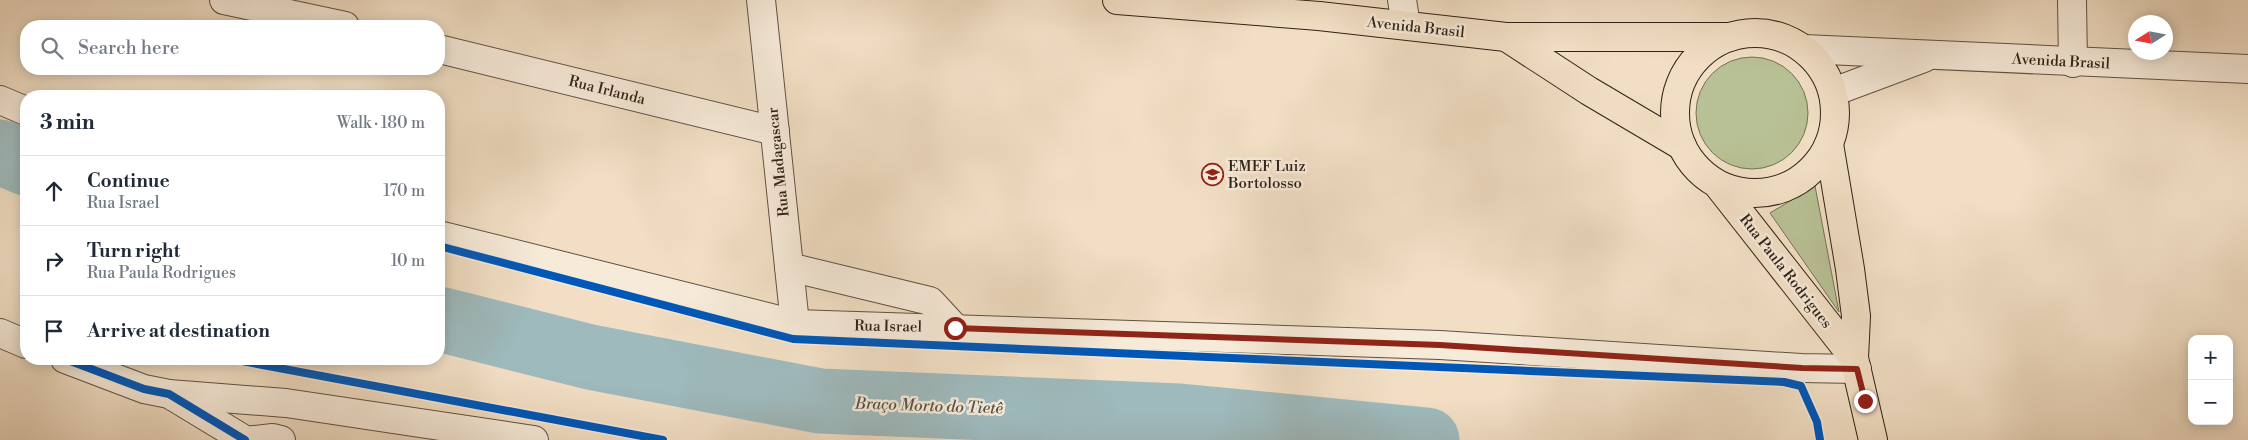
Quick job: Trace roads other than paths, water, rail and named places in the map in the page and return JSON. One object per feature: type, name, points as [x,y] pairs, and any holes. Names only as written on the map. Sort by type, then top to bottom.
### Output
[{"type":"main road","name":"Avenida Brasil","points":[[1117,0],[1404,13],[1506,37],[1730,36]]},
{"type":"main road","points":[[1755,33],[1781,37],[1804,49],[1823,69],[1833,92],[1835,118],[1829,144],[1815,167],[1795,184],[1770,192],[1743,193],[1718,184],[1697,168],[1682,146],[1675,120],[1677,93],[1688,69],[1706,50],[1730,36],[1755,33]]},
{"type":"main road","name":"Avenida Brasil","points":[[1506,37],[1589,91],[1682,146]]},
{"type":"main road","name":"Rua Paula Rodrigues","points":[[1829,144],[1856,316],[1856,364],[1873,440]]},
{"type":"main road","name":"Rua Paula Rodrigues","points":[[1718,184],[1856,364]]},
{"type":"street","points":[[225,0],[317,20]]},
{"type":"street","name":"Rua Madagascar","points":[[761,0],[795,324]]},
{"type":"street","points":[[2072,0],[2073,63]]},
{"type":"street","name":"Avenida Brasil","points":[[1804,49],[1934,54],[2073,63],[2248,69]]},
{"type":"street","name":"Rua Irlanda","points":[[445,50],[775,130]]},
{"type":"street","name":"Avenida Brasil","points":[[1833,92],[1934,54]]},
{"type":"street","points":[[0,100],[20,108]]},
{"type":"street","name":"Rua Israel","points":[[445,237],[795,324],[1440,345],[1802,368],[1856,364]]},
{"type":"street","points":[[789,267],[930,301],[955,328]]},
{"type":"street","points":[[0,333],[20,341]]},
{"type":"street","points":[[81,365],[144,389],[168,394],[286,403],[534,440]]},
{"type":"street","points":[[168,394],[245,440]]},
{"type":"street","points":[[254,440],[273,438],[281,440]]},
{"type":"waterway","name":"Braço Morto do Tietê","points":[[0,152],[20,160]]},
{"type":"waterway","name":"Braço Morto do Tietê","points":[[445,321],[590,357],[820,401],[1180,416],[1427,440]]},
{"type":"place","name":"EMEF Luiz Bortolosso","points":[[1212,175]]}]
